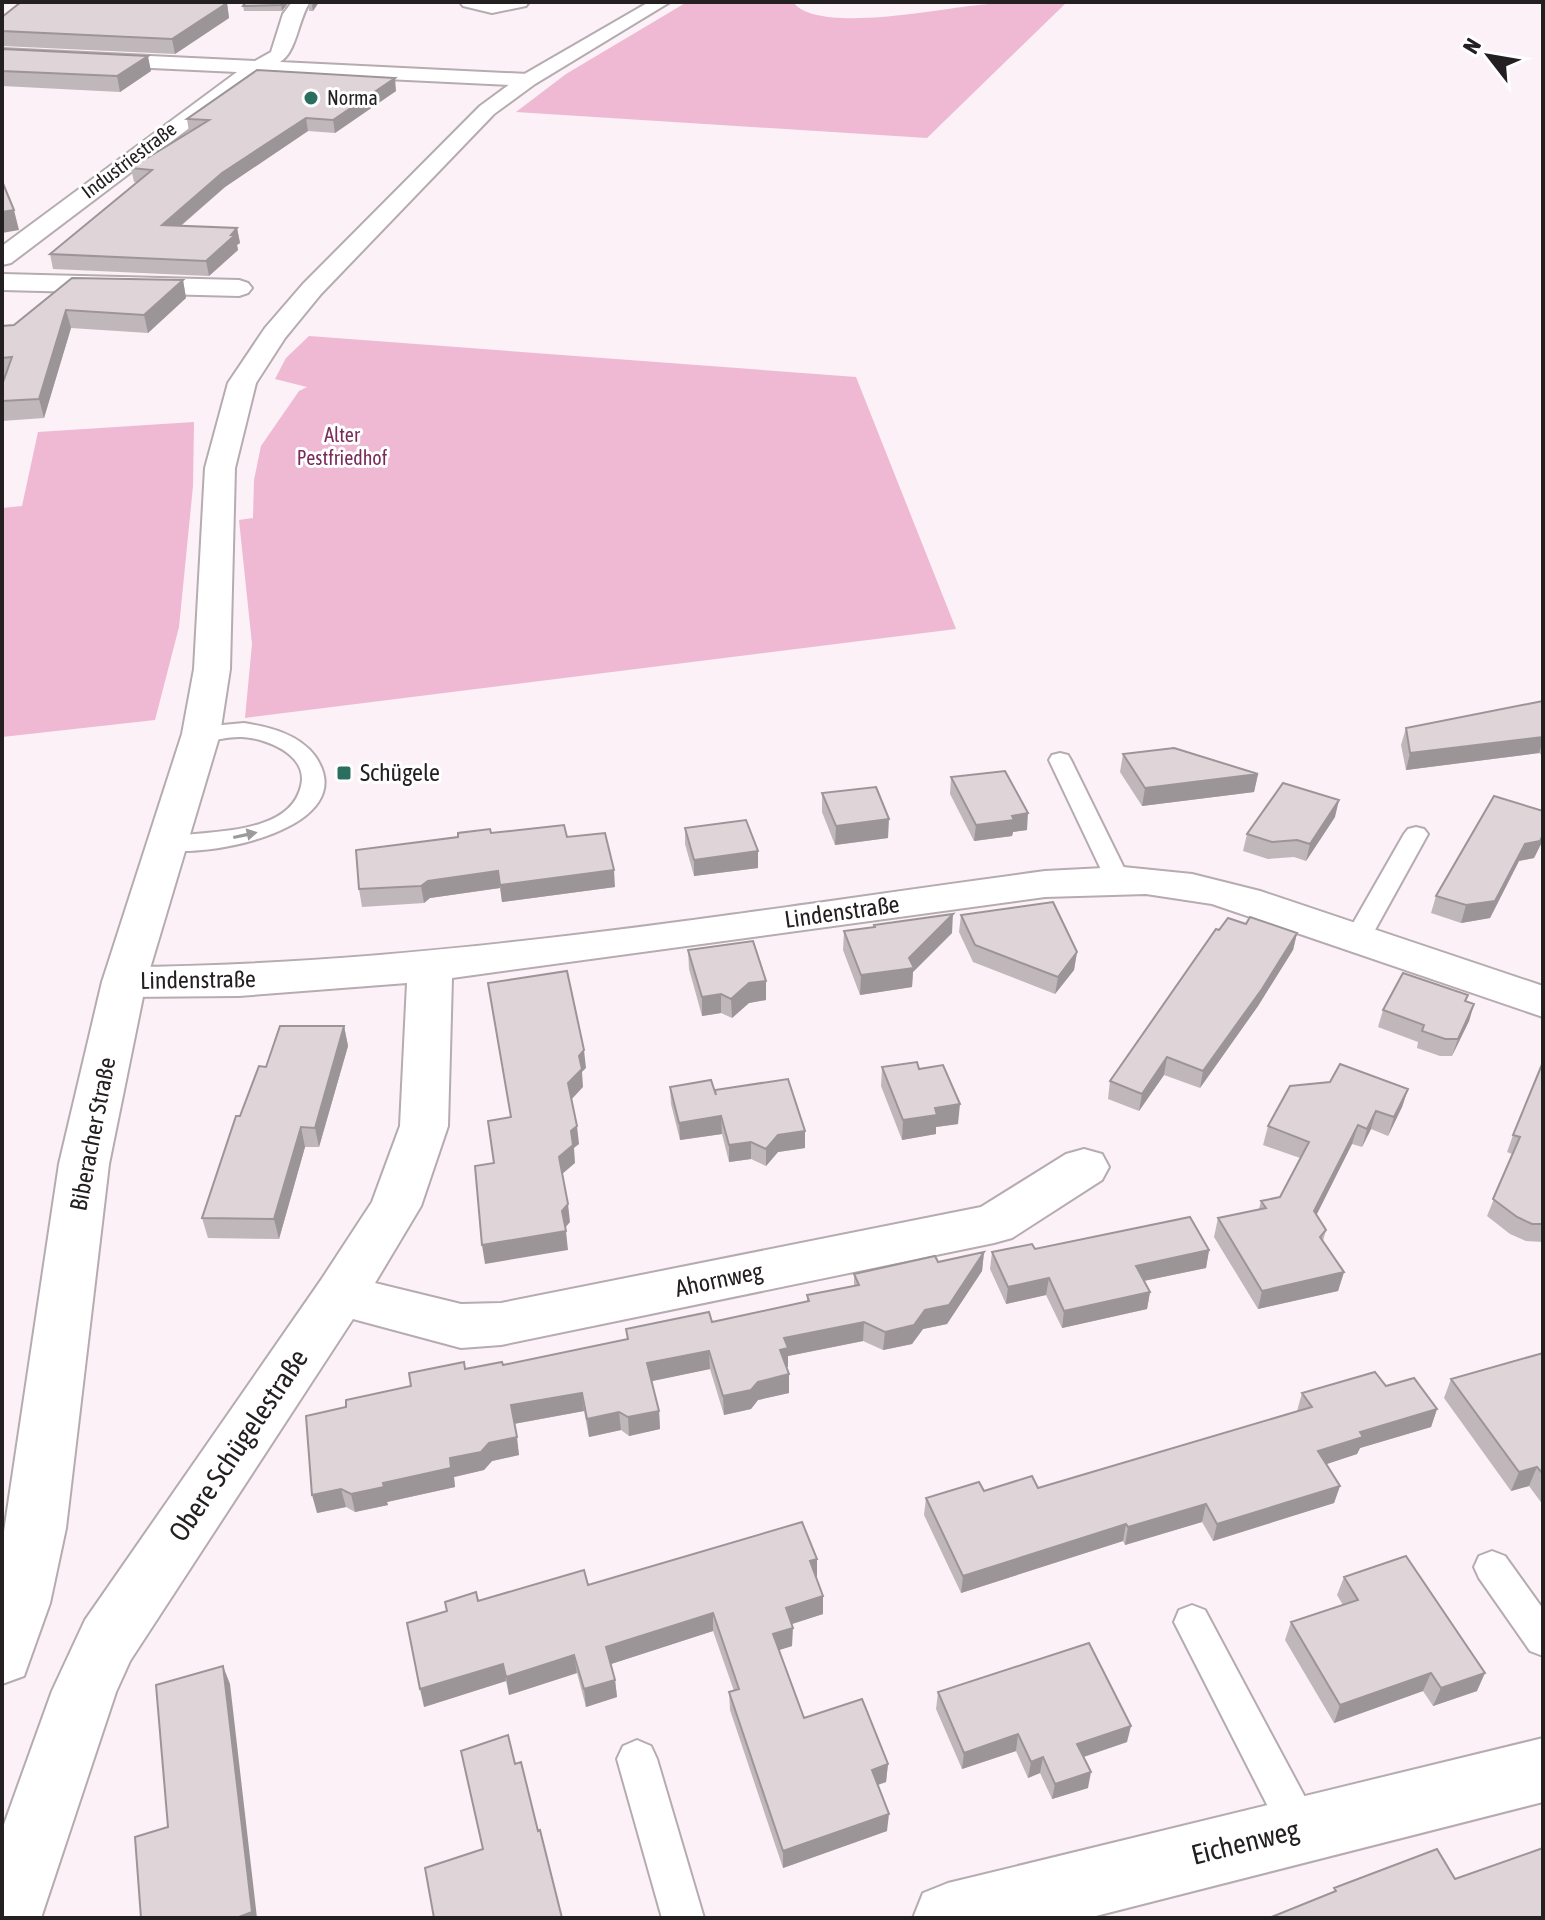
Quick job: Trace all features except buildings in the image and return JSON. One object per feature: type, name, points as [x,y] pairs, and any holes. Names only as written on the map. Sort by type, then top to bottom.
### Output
[{"type":"street","name":"Industriestraße","points":[[2,258],[240,78],[279,55],[292,14],[301,2]]},
{"type":"street","points":[[469,2],[492,8],[520,2]]},
{"type":"street","name":"Biberacher Straße","points":[[2,1655],[19,1603],[36,1528],[84,1164],[124,982],[201,734],[212,669],[220,468],[242,383],[274,334],[312,289],[487,110],[528,80],[661,2]]},
{"type":"street","points":[[2,55],[528,80]]},
{"type":"street","points":[[2,282],[239,288]]},
{"type":"street","name":"Lindenstraße","points":[[124,982],[239,981],[430,967],[1030,886],[1142,878],[1203,888],[1543,1002]]},
{"type":"street","name":"Obere Schügelestraße","points":[[6,1918],[84,1691],[107,1641],[340,1295],[396,1206],[424,1126],[430,967]]},
{"type":"street","name":"Ahornweg","points":[[340,1295],[461,1326],[501,1324],[994,1224],[1084,1167]]},
{"type":"street","name":"Eichenweg","points":[[948,1918],[1543,1770]]},
{"type":"lane","points":[[168,844],[211,842],[260,831],[297,811],[309,797],[313,771],[306,755],[293,745],[244,730],[201,734]]},
{"type":"lane","points":[[1060,760],[1117,878]]},
{"type":"lane","points":[[1357,939],[1416,834]]},
{"type":"lane","points":[[1492,1567],[1543,1639]]},
{"type":"lane","points":[[1192,1622],[1300,1828]]},
{"type":"lane","points":[[637,1759],[683,1918]]},
{"type":"green space","points":[[687,2],[793,2],[806,12],[853,18],[990,4],[1066,3],[927,138],[516,112],[566,74]]},
{"type":"green space","name":"Alter Pestfriedhof","points":[[309,336],[856,377],[956,629],[245,718],[252,644],[239,520],[253,518],[254,480],[261,446],[299,391],[307,387],[275,379],[286,358]]},
{"type":"green space","points":[[194,422],[193,486],[179,627],[155,720],[2,737],[2,508],[22,506],[38,432]]},
{"type":"place","name":"Norma","points":[[311,98]]},
{"type":"place","name":"Schügele","points":[[344,773]]}]
